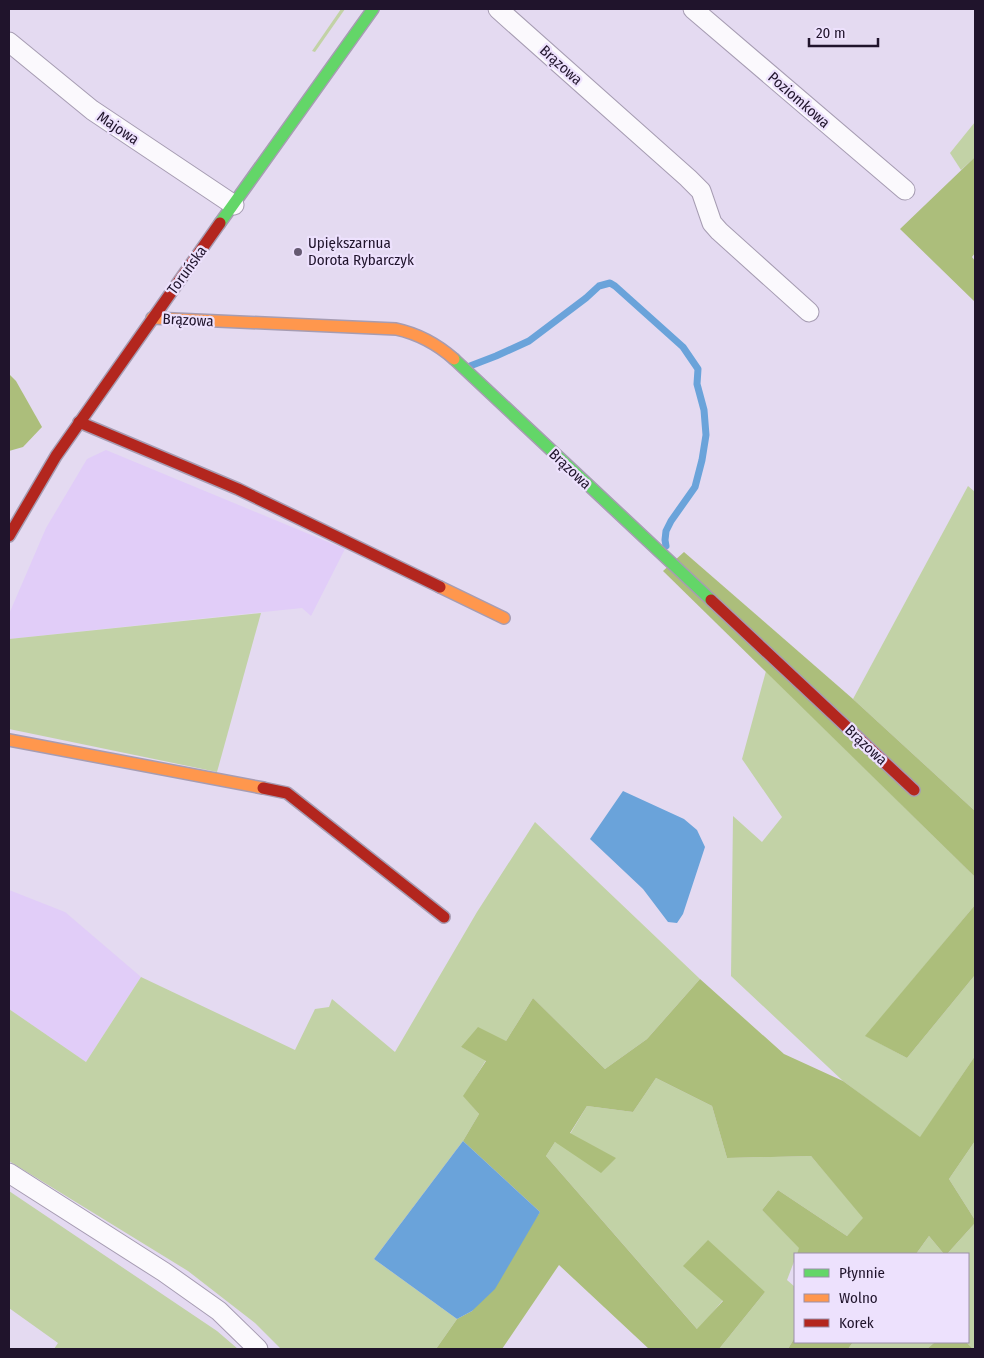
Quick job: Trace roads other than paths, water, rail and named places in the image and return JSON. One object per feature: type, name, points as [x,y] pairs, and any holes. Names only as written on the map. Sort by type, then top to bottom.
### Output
[{"type":"street","name":"Toruńska","points":[[9,536],[56,456],[79,422],[372,9]]},
{"type":"street","name":"Brązowa","points":[[498,9],[688,178],[701,191],[712,223],[809,312]]},
{"type":"street","name":"Poziomkowa","points":[[693,9],[905,190]]},
{"type":"street","name":"Majowa","points":[[9,42],[92,110],[234,205]]},
{"type":"street","name":"Brązowa","points":[[152,318],[396,329],[410,331],[432,342],[454,359],[914,790]]},
{"type":"street","points":[[79,422],[238,489],[504,618]]},
{"type":"street","points":[[9,740],[287,793],[444,917]]},
{"type":"street","points":[[9,1173],[164,1272],[219,1311],[258,1349]]},
{"type":"water","points":[[623,791],[684,819],[697,830],[705,847],[683,914],[677,923],[668,922],[643,889],[590,839]]},
{"type":"water","points":[[463,1141],[540,1212],[495,1289],[472,1311],[457,1319],[374,1259]]},
{"type":"waterway","points":[[470,366],[529,341],[599,286],[610,283],[683,347],[698,369],[697,384],[704,410],[706,435],[695,487],[666,531],[666,546]]},
{"type":"place","name":"Upiększarnua Dorota Rybarczyk","points":[[298,252]]}]
